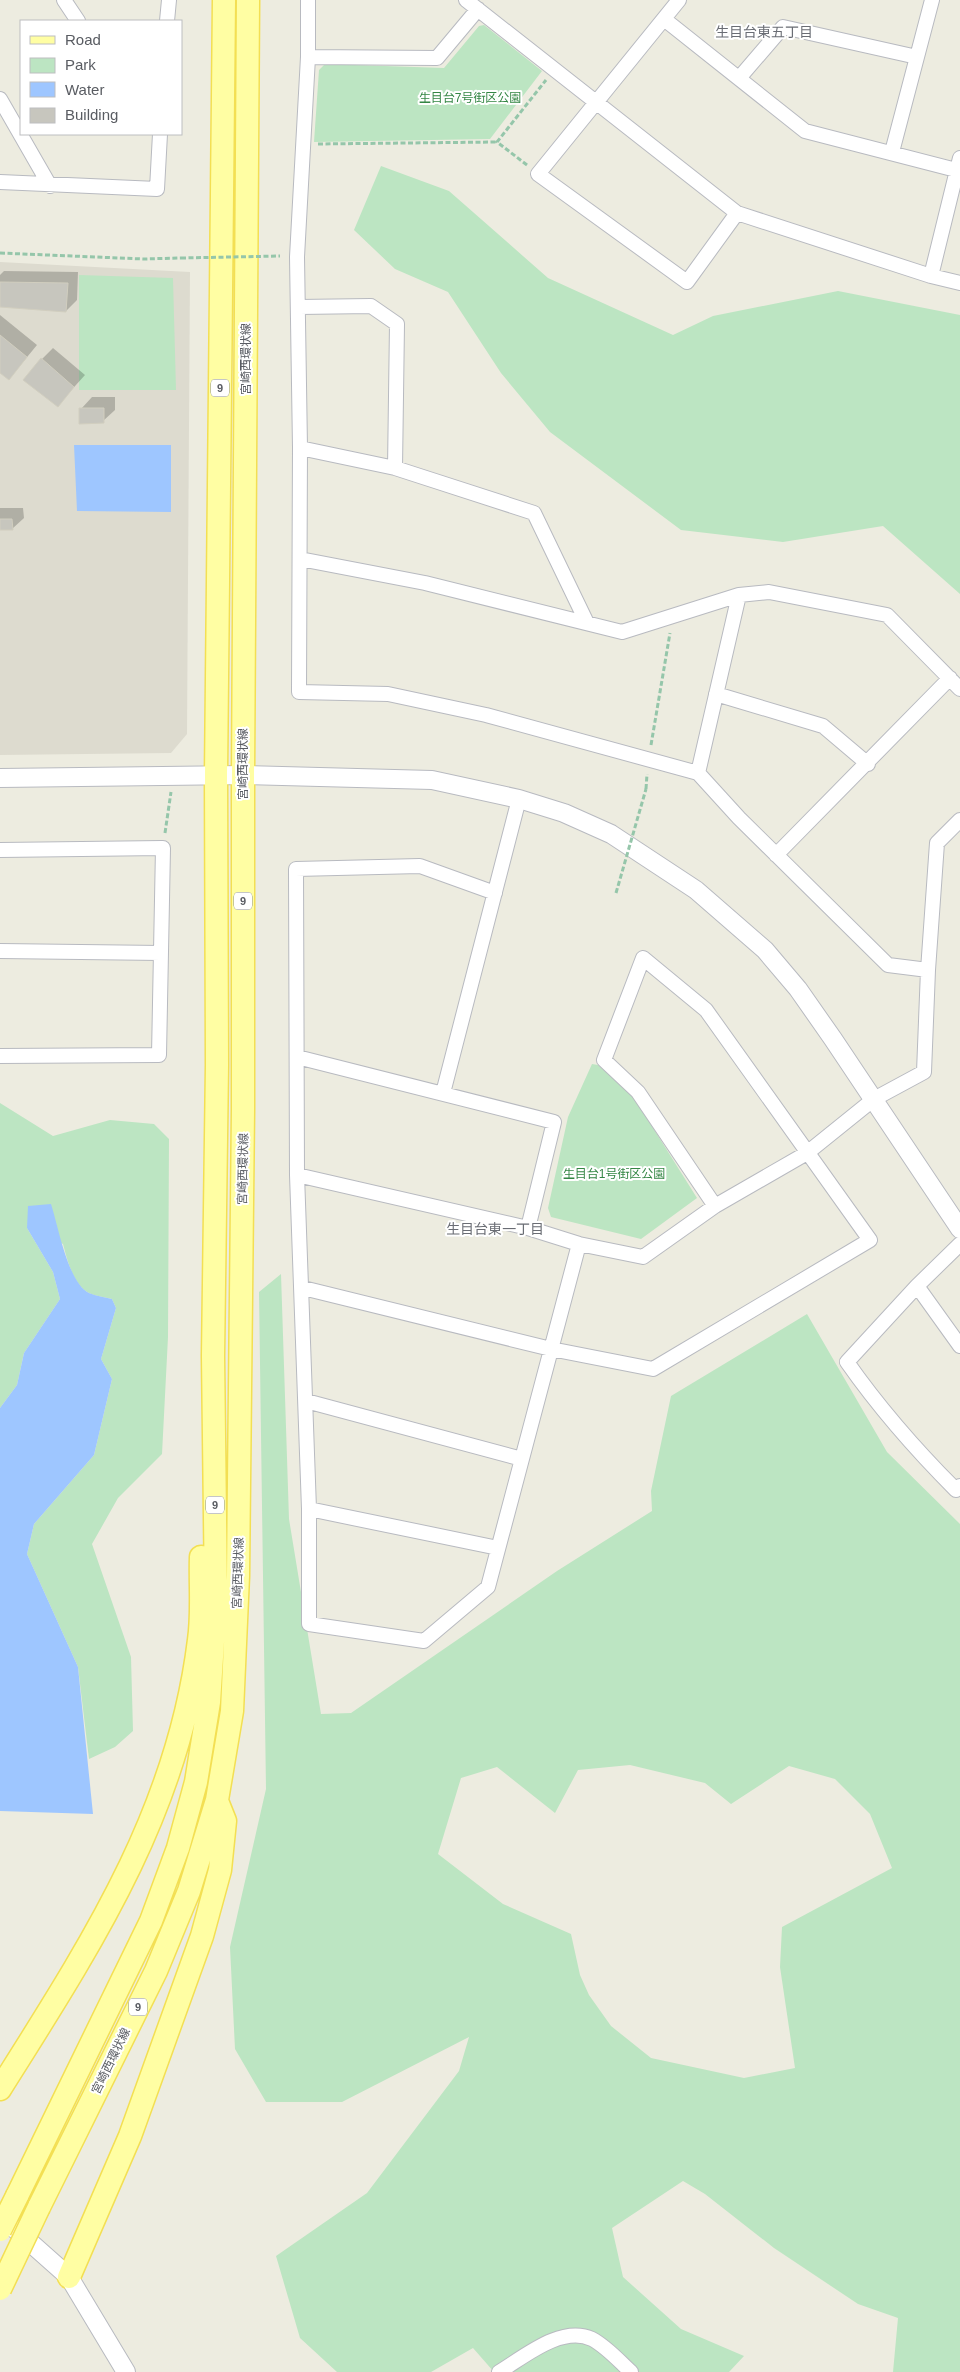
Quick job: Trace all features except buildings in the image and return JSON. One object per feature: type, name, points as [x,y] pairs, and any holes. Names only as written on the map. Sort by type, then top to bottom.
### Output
[{"type":"main road","name":"宮崎西環状線","points":[[0,2230],[151,1922],[178,1848],[196,1782],[209,1702],[216,1597],[213,1356],[217,1066],[216,776],[224,0]]},
{"type":"main road","name":"宮崎西環状線","points":[[0,2289],[156,1972],[189,1892],[217,1800],[232,1711],[238,1576],[243,1109],[243,775],[248,0]]},
{"type":"main road","points":[[0,2089],[85,1953],[137,1854],[173,1764],[185,1716],[199,1639],[204,1377],[213,1356]]},
{"type":"main road","points":[[69,2277],[130,2136],[202,1936],[220,1870],[225,1821],[217,1800]]},
{"type":"street","points":[[64,0],[77,20]]},
{"type":"street","points":[[168,20],[169,0]]},
{"type":"street","points":[[308,0],[308,57],[296,257],[299,307],[300,448],[299,692],[388,694],[486,715],[698,773],[776,855],[888,965],[928,970]]},
{"type":"street","points":[[466,0],[736,213],[931,276],[960,283]]},
{"type":"street","points":[[679,0],[594,102],[538,174],[686,282],[736,213]]},
{"type":"street","points":[[892,152],[932,0]]},
{"type":"street","points":[[308,57],[437,58],[478,9]]},
{"type":"street","points":[[664,19],[740,77],[805,131],[959,166],[931,276]]},
{"type":"street","points":[[740,77],[783,27],[917,57]]},
{"type":"street","points":[[0,99],[20,134]]},
{"type":"street","points":[[21,135],[50,186]]},
{"type":"street","points":[[0,182],[50,186],[157,189],[160,135]]},
{"type":"street","points":[[299,307],[371,306],[397,324],[395,468]]},
{"type":"street","points":[[300,448],[395,468],[534,512],[587,624]]},
{"type":"street","points":[[300,559],[425,583],[622,632],[739,594],[770,592],[887,615],[960,689]]},
{"type":"street","points":[[698,773],[739,594]]},
{"type":"street","points":[[776,855],[868,764],[950,678]]},
{"type":"street","points":[[716,694],[823,726],[868,764]]},
{"type":"street","points":[[0,778],[243,775],[432,780],[520,799],[564,813],[611,834],[696,890],[765,950],[798,989],[960,1229]]},
{"type":"street","points":[[443,1093],[520,799]]},
{"type":"street","points":[[297,1175],[528,1228],[579,1244],[643,1257],[715,1206],[806,1153],[874,1099],[924,1072],[928,970],[937,843],[960,820]]},
{"type":"street","points":[[0,850],[163,848],[159,1055],[0,1056]]},
{"type":"street","points":[[495,893],[420,866],[296,870],[297,1175],[303,1288],[309,1509],[309,1624],[424,1641],[488,1587],[579,1244]]},
{"type":"street","points":[[0,951],[161,953]]},
{"type":"street","points":[[303,1288],[551,1349],[653,1369],[870,1240],[806,1153],[706,1010],[643,958],[604,1060],[638,1092],[715,1206]]},
{"type":"street","points":[[297,1057],[554,1122],[528,1228]]},
{"type":"street","points":[[960,1244],[917,1286],[847,1362],[877,1404],[925,1459],[956,1490],[960,1486]]},
{"type":"street","points":[[917,1286],[960,1346]]},
{"type":"street","points":[[306,1401],[522,1459]]},
{"type":"street","points":[[309,1509],[498,1548]]},
{"type":"street","points":[[0,2222],[14,2229],[69,2277],[126,2372]]},
{"type":"street","points":[[499,2372],[552,2341],[568,2336],[590,2339],[608,2351],[631,2372]]},
{"type":"path","points":[[497,142],[554,70]]},
{"type":"path","points":[[314,144],[497,142],[538,174]]},
{"type":"path","points":[[0,253],[144,259],[280,256]]},
{"type":"path","points":[[616,893],[646,789],[648,760],[672,615]]},
{"type":"path","points":[[163,848],[173,777]]},
{"type":"shaded area","points":[[0,262],[190,272],[187,734],[171,753],[0,755]]},
{"type":"green space","name":"生目台7号街区公園","points":[[484,25],[542,71],[490,139],[314,142],[319,70],[325,64],[444,68],[479,26]]},
{"type":"green space","points":[[381,166],[449,191],[548,278],[673,335],[713,316],[838,291],[960,315],[960,594],[883,526],[783,542],[681,530],[550,432],[501,373],[448,292],[395,269],[354,230]]},
{"type":"green space","points":[[79,275],[173,278],[176,390],[79,390]]},
{"type":"green space","name":"生目台1号街区公園","points":[[592,1064],[598,1065],[633,1096],[697,1198],[641,1239],[551,1217],[548,1208],[568,1117]]},
{"type":"green space","points":[[0,1103],[53,1136],[110,1120],[154,1124],[169,1139],[168,1337],[162,1454],[118,1498],[92,1544],[131,1657],[133,1731],[115,1747],[89,1759],[78,1667],[27,1554],[34,1524],[94,1455],[112,1379],[101,1359],[116,1308],[112,1299],[97,1296],[83,1289],[75,1278],[63,1244],[27,1228],[53,1272],[60,1299],[24,1353],[17,1385],[0,1408]]},
{"type":"green space","points":[[281,1274],[289,1519],[321,1714],[351,1713],[557,1571],[652,1511],[651,1491],[671,1396],[807,1314],[887,1452],[960,1524],[960,2372],[893,2372],[898,2318],[858,2304],[774,2248],[705,2194],[683,2181],[612,2228],[623,2277],[681,2329],[744,2356],[729,2372],[494,2372],[473,2348],[431,2372],[337,2372],[300,2338],[276,2256],[367,2193],[459,2071],[469,2037],[342,2102],[266,2102],[235,2049],[230,1947],[266,1789],[259,1292]],"holes":[[[630,1765],[705,1783],[731,1804],[789,1766],[835,1779],[870,1814],[892,1868],[782,1927],[780,1967],[795,2068],[744,2078],[651,2058],[611,2026],[589,1995],[580,1975],[571,1934],[503,1904],[438,1854],[461,1778],[497,1767],[555,1813],[578,1770]]]},
{"type":"water","points":[[74,445],[171,445],[171,512],[77,511]]},
{"type":"water","points":[[51,1204],[65,1253],[75,1278],[89,1293],[112,1299],[116,1308],[101,1359],[112,1379],[94,1455],[34,1524],[27,1554],[78,1667],[93,1814],[0,1811],[0,1408],[17,1385],[24,1353],[60,1299],[53,1272],[27,1228],[28,1206]]},
{"type":"district","name":"生目台東五丁目","points":[[764,32]]},
{"type":"district","name":"生目台東一丁目","points":[[495,1229]]}]
